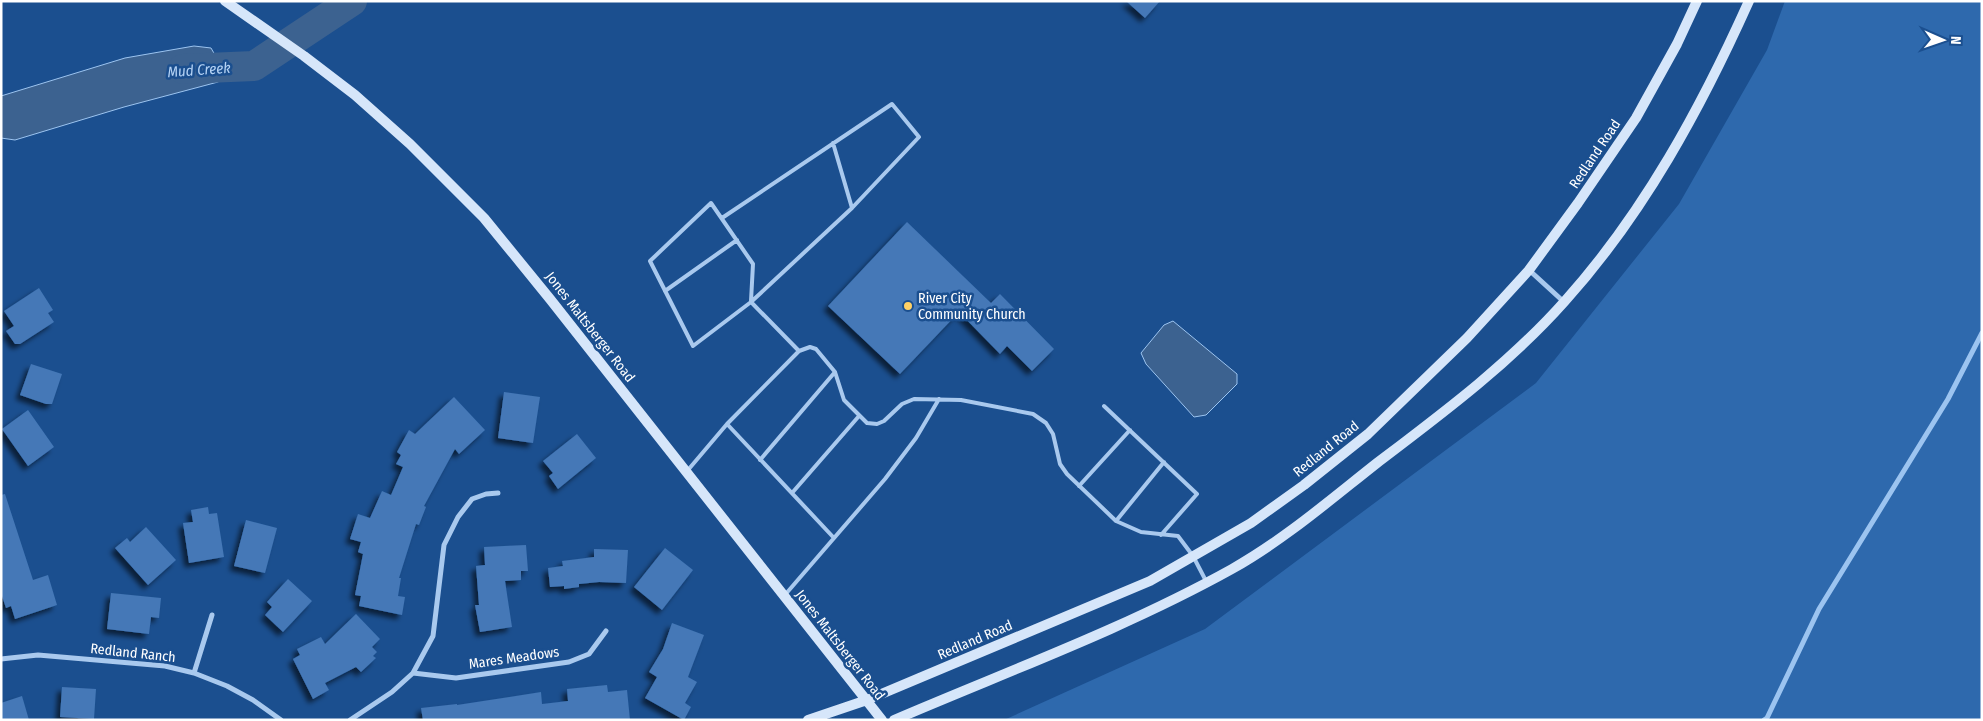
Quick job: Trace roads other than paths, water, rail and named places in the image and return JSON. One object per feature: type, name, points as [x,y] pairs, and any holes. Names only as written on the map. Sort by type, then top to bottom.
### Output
[{"type":"main road","name":"Redland Road","points":[[808,720],[866,700],[1150,581],[1251,523],[1304,485],[1368,434],[1467,338],[1528,270],[1578,204],[1636,118],[1677,44],[1697,1]]},
{"type":"main road","points":[[894,720],[1104,633],[1206,582],[1272,544],[1447,411],[1517,350],[1564,302],[1610,245],[1687,128],[1722,60],[1749,1]]},
{"type":"main road","name":"Jones Maltsberger Road","points":[[228,3],[304,56],[354,95],[410,144],[484,218],[882,720]]},
{"type":"street","points":[[1528,270],[1564,302]]},
{"type":"street","points":[[350,720],[392,692],[413,673],[433,636],[444,545],[458,517],[472,499],[486,494],[498,493]]},
{"type":"street","points":[[194,673],[212,615]]},
{"type":"street","name":"Mares Meadows","points":[[413,673],[456,678],[568,662],[589,654],[606,631]]},
{"type":"street","name":"Redland Ranch","points":[[1,659],[38,655],[165,666],[194,673],[226,686],[281,720]]},
{"type":"lane","points":[[722,218],[892,104],[919,137],[852,208],[751,302],[693,346],[650,261],[711,203],[753,264],[751,302],[799,351]]},
{"type":"lane","points":[[833,143],[852,208]]},
{"type":"lane","points":[[665,291],[737,240]]},
{"type":"lane","points":[[687,472],[727,424],[799,351],[810,347],[816,349],[835,372],[844,400],[867,423],[877,424],[902,404],[914,399],[961,400],[1040,417],[1053,434],[1060,464],[1079,486],[1116,521],[1141,532],[1178,536],[1193,556],[1206,582]]},
{"type":"lane","points":[[760,460],[835,372]]},
{"type":"lane","points":[[784,596],[885,479],[916,438],[939,400]]},
{"type":"lane","points":[[1104,406],[1197,494],[1161,535]]},
{"type":"lane","points":[[792,493],[859,416]]},
{"type":"lane","points":[[727,424],[834,538]]},
{"type":"lane","points":[[1079,486],[1130,430]]},
{"type":"lane","points":[[1116,521],[1164,462]]},
{"type":"water","points":[[194,46],[211,48],[227,76],[218,82],[124,107],[15,140],[1,138],[1,96],[125,58]]},
{"type":"water","points":[[1173,321],[1237,374],[1237,384],[1206,415],[1194,417],[1146,364],[1141,353],[1164,325]]},
{"type":"waterway","name":"Mud Creek","points":[[183,69],[254,66],[352,1]]},
{"type":"waterway","points":[[1764,720],[1767,718],[1819,609],[1948,399],[1982,333]]},
{"type":"place","name":"River City Community Church","points":[[908,306]]}]
